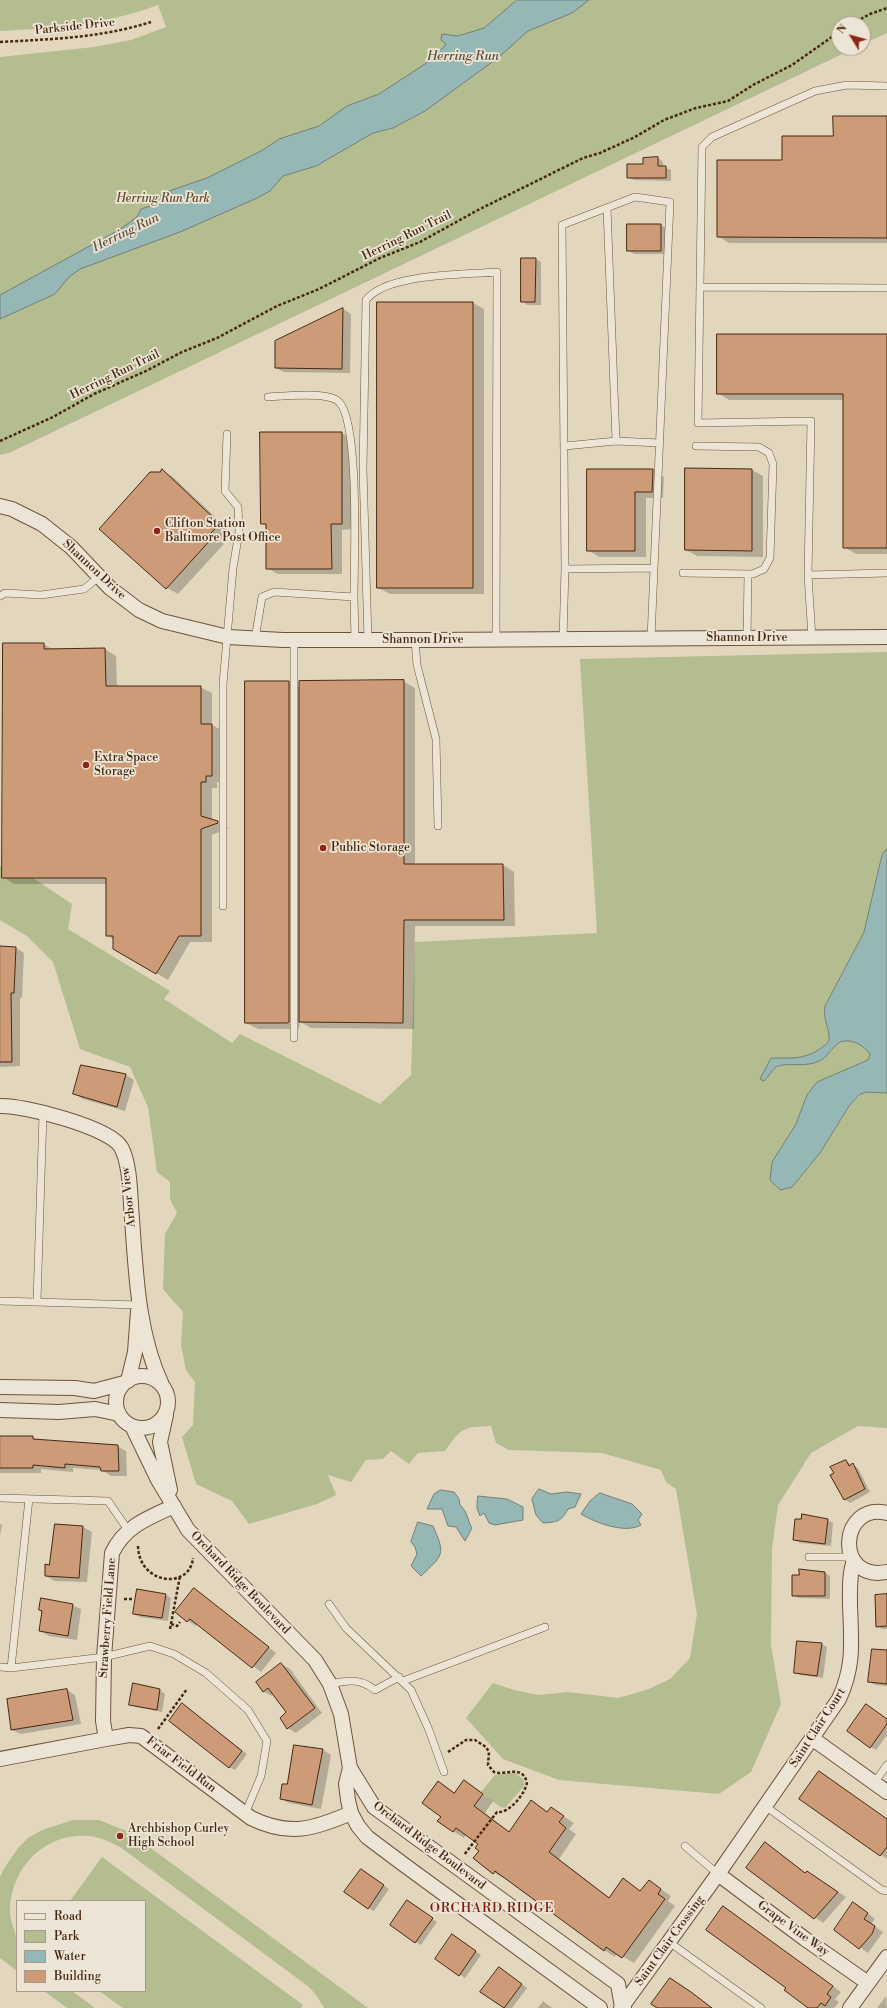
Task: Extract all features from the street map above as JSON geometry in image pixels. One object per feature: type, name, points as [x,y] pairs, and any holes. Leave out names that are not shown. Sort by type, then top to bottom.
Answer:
[{"type":"street","name":"Shannon Drive","points":[[0,506],[22,513],[42,524],[71,547],[99,577],[127,601],[152,617],[181,626],[228,637],[294,640],[887,637]]},
{"type":"street","name":"Arbor View","points":[[0,1106],[43,1114],[87,1125],[112,1138],[121,1147],[128,1173],[139,1305],[154,1367],[162,1385]]},
{"type":"street","name":"Arbor View","points":[[126,1382],[135,1352],[136,1323],[139,1305]]},
{"type":"street","points":[[0,1387],[75,1388],[94,1391],[126,1382],[136,1377],[146,1376],[154,1379],[162,1385]]},
{"type":"street","points":[[0,1410],[59,1412],[95,1409],[119,1414],[116,1398],[126,1382]]},
{"type":"street","name":"Orchard Ridge Boulevard","points":[[162,1385],[168,1399],[166,1414],[161,1431],[160,1446],[174,1506]]},
{"type":"street","name":"Orchard Ridge Boulevard","points":[[119,1414],[132,1426],[158,1480],[188,1530],[315,1660],[330,1684],[341,1714],[350,1768],[374,1807],[618,1984],[623,2008]]},
{"type":"street","points":[[132,1426],[140,1428],[155,1425],[166,1414]]},
{"type":"street","name":"Strawberry Field Lane","points":[[106,1739],[103,1721],[104,1657],[112,1553],[118,1540],[128,1530],[174,1506]]},
{"type":"street","name":"Saint Clair Court","points":[[718,1874],[764,1806],[813,1739],[839,1699],[848,1681],[851,1661],[850,1588],[853,1559],[848,1542],[851,1528],[864,1515],[880,1511],[887,1513]]},
{"type":"street","points":[[853,1559],[862,1570],[876,1574],[887,1572]]},
{"type":"street","name":"Friar Field Run","points":[[0,1759],[129,1735],[141,1736],[245,1814],[262,1824],[278,1828],[298,1829],[319,1826],[351,1812]]},
{"type":"street","points":[[813,1739],[887,1792]]},
{"type":"street","name":"Orchard Ridge Boulevard","points":[[350,1768],[346,1784],[351,1812],[358,1826],[368,1837],[600,2008]]},
{"type":"street","name":"Saint Clair Crossing","points":[[623,2008],[718,1874]]},
{"type":"street","name":"Grape Vine Way","points":[[718,1874],[805,1939],[868,1983]]},
{"type":"street","points":[[850,2008],[887,1957]]},
{"type":"street","points":[[607,2008],[623,2008]]},
{"type":"lane","points":[[812,638],[808,575],[811,421],[698,422],[702,147],[712,137],[814,91],[847,85],[887,86]]},
{"type":"lane","points":[[562,639],[565,569],[565,446],[562,225],[635,197],[670,202],[651,638]]},
{"type":"lane","points":[[607,208],[616,441]]},
{"type":"lane","points":[[362,640],[366,300],[372,292],[384,286],[415,279],[497,272],[496,640]]},
{"type":"lane","points":[[700,287],[887,288]]},
{"type":"lane","points":[[268,397],[326,396],[339,401],[346,413],[352,440],[355,493],[354,597],[362,640]]},
{"type":"lane","points":[[223,906],[223,684],[233,568],[238,532],[238,507],[225,491],[226,434]]},
{"type":"lane","points":[[565,446],[616,441],[660,443]]},
{"type":"lane","points":[[684,573],[754,574],[764,569],[770,558],[773,464],[769,453],[759,447],[696,446]]},
{"type":"lane","points":[[565,569],[654,568]]},
{"type":"lane","points":[[808,575],[887,573]]},
{"type":"lane","points":[[747,638],[748,574]]},
{"type":"lane","points":[[0,596],[6,593],[41,595],[84,589],[99,577]]},
{"type":"lane","points":[[255,638],[262,597],[274,592],[354,597]]},
{"type":"lane","points":[[294,640],[294,1038]]},
{"type":"lane","points":[[415,640],[417,665],[436,739],[438,826]]},
{"type":"lane","points":[[37,1301],[43,1114]]},
{"type":"lane","points":[[0,1301],[139,1305]]},
{"type":"lane","points":[[0,1498],[108,1501],[128,1530]]},
{"type":"lane","points":[[11,1668],[29,1498]]},
{"type":"lane","points":[[809,1557],[853,1559]]},
{"type":"lane","points":[[329,1604],[346,1628],[411,1690],[444,1772]]},
{"type":"lane","points":[[330,1684],[359,1680],[375,1690],[401,1679],[545,1627]]},
{"type":"lane","points":[[0,1668],[104,1657],[150,1646],[174,1654],[206,1673],[248,1710],[267,1742],[261,1776],[245,1814]]},
{"type":"lane","points":[[874,1783],[887,1765]]},
{"type":"lane","points":[[764,1806],[882,1890],[887,1891]]},
{"type":"lane","points":[[684,1846],[718,1874]]},
{"type":"lane","points":[[669,1942],[760,2008]]},
{"type":"path","points":[[866,16],[887,8]]},
{"type":"path","name":"Parkside Drive","points":[[0,42],[75,38],[122,31],[151,22]]},
{"type":"path","name":"Herring Run Trail","points":[[0,441],[53,417],[94,394],[146,371],[182,352],[217,338],[277,306],[319,289],[380,258],[420,242],[478,210],[583,158],[600,153],[635,137],[664,120],[696,108],[728,101],[753,85],[792,65],[831,38]]},
{"type":"path","points":[[138,1546],[138,1555],[147,1572],[156,1578],[169,1579],[180,1576],[188,1571],[192,1565],[193,1558]]},
{"type":"path","points":[[170,1629],[180,1576]]},
{"type":"path","points":[[124,1599],[133,1599]]},
{"type":"path","points":[[171,1624],[177,1626],[180,1622]]},
{"type":"path","points":[[158,1728],[187,1689]]},
{"type":"path","points":[[438,1757],[466,1740],[475,1740],[486,1747],[488,1752],[488,1765],[494,1772],[514,1770],[523,1775],[527,1782],[527,1786],[520,1796],[506,1811],[497,1812],[455,1866]]},
{"type":"green space","name":"Herring Run Park","points":[[0,0],[887,0],[887,33],[871,40],[871,16],[831,16],[831,56],[838,56],[9,453],[0,455],[0,57],[94,47],[131,40],[166,27],[158,5],[138,12],[99,21],[60,27],[0,31]]},
{"type":"green space","points":[[887,652],[887,849],[882,855],[864,932],[825,1006],[825,1018],[829,1036],[826,1045],[803,1057],[771,1058],[764,1081],[772,1071],[782,1065],[804,1065],[816,1063],[824,1058],[837,1044],[844,1041],[852,1041],[859,1044],[870,1054],[868,1060],[817,1082],[807,1095],[796,1124],[772,1162],[780,1190],[792,1187],[820,1153],[849,1106],[860,1095],[866,1092],[887,1093],[887,1428],[858,1426],[811,1453],[778,1505],[772,1549],[771,1645],[781,1704],[751,1772],[719,1794],[559,1780],[503,1759],[466,1718],[493,1683],[514,1690],[538,1695],[568,1692],[618,1698],[649,1689],[670,1679],[690,1658],[697,1614],[676,1489],[666,1482],[661,1470],[602,1453],[509,1450],[496,1443],[491,1426],[468,1428],[459,1433],[445,1451],[418,1453],[409,1464],[391,1451],[383,1459],[366,1460],[351,1482],[328,1475],[336,1495],[317,1504],[249,1524],[232,1501],[196,1484],[182,1437],[193,1425],[195,1382],[186,1370],[181,1345],[183,1312],[163,1289],[165,1234],[177,1213],[170,1199],[170,1182],[157,1172],[148,1107],[130,1067],[80,1049],[53,962],[27,936],[0,920],[0,866],[33,878],[72,904],[68,929],[170,991],[164,999],[232,1043],[240,1034],[380,1104],[411,1075],[415,942],[597,933],[580,659]]},
{"type":"green space","points":[[516,1773],[524,1780],[524,1786],[505,1808],[500,1807],[481,1792],[495,1775]]},
{"type":"green space","points":[[73,1820],[99,1820],[129,1832],[368,2008],[324,2008],[317,1996],[309,1987],[120,1847],[89,1836],[73,1836],[46,1846],[34,1855],[17,1878],[12,1893],[10,1908],[11,1920],[16,1936],[16,1970],[0,1958],[0,1877],[18,1848],[28,1838],[42,1830]]},
{"type":"green space","points":[[102,1857],[303,2005],[301,2008],[123,2008],[100,1992],[146,1992],[146,1900],[71,1900]]},
{"type":"green space","points":[[45,1992],[73,1992],[95,2008],[67,2008]]},
{"type":"water","name":"Herring Run","points":[[517,0],[589,0],[572,13],[528,31],[499,57],[425,111],[393,128],[373,133],[316,166],[283,176],[270,191],[257,198],[180,232],[80,269],[69,277],[55,294],[0,319],[0,295],[119,230],[137,217],[141,209],[153,205],[156,199],[169,191],[207,178],[263,150],[279,139],[319,126],[347,106],[379,94],[425,64],[444,47],[446,44],[441,40],[442,34],[458,36],[484,28]]},
{"type":"water","points":[[887,849],[887,1093],[866,1092],[859,1095],[849,1106],[820,1153],[792,1187],[780,1190],[770,1180],[772,1162],[796,1124],[807,1095],[817,1082],[868,1060],[870,1054],[859,1044],[852,1041],[844,1041],[837,1044],[824,1058],[815,1063],[803,1065],[781,1065],[774,1068],[764,1081],[760,1079],[771,1058],[791,1058],[809,1055],[826,1045],[828,1042],[829,1036],[825,1018],[825,1006],[864,932],[882,855]]},
{"type":"water","points":[[539,1489],[551,1494],[567,1492],[581,1494],[575,1507],[568,1509],[561,1519],[555,1522],[543,1523],[536,1515],[532,1499]]},
{"type":"water","points":[[441,1490],[454,1492],[459,1499],[460,1505],[466,1513],[472,1528],[465,1541],[456,1527],[448,1526],[442,1509],[427,1509],[434,1494]]},
{"type":"water","points":[[600,1493],[632,1504],[642,1514],[638,1520],[641,1525],[619,1528],[602,1524],[581,1514],[590,1501]]},
{"type":"water","points":[[478,1496],[507,1499],[523,1507],[523,1520],[495,1525],[489,1523],[484,1513],[480,1516],[477,1508]]},
{"type":"water","points":[[418,1522],[433,1526],[441,1549],[438,1559],[421,1576],[411,1566],[417,1554],[415,1547],[411,1542]]},
{"type":"building","points":[[833,116],[887,116],[887,238],[717,237],[717,160],[782,160],[782,136],[833,136]]},
{"type":"building","points":[[658,157],[658,166],[666,166],[666,178],[627,178],[627,164],[643,164],[643,158]]},
{"type":"building","points":[[627,224],[661,224],[661,251],[627,251]]},
{"type":"building","points":[[521,258],[536,258],[535,302],[521,302]]},
{"type":"building","points":[[377,302],[473,302],[473,588],[377,588]]},
{"type":"building","points":[[343,308],[342,369],[275,368],[275,341]]},
{"type":"building","points":[[717,334],[887,334],[887,548],[843,548],[843,394],[717,394]]},
{"type":"building","points":[[260,432],[342,432],[342,524],[331,524],[332,569],[266,569],[266,524],[261,524]]},
{"type":"building","points":[[685,468],[752,469],[752,551],[685,550]]},
{"type":"building","name":"Clifton Station Baltimore Post Office","points":[[162,469],[220,524],[210,534],[213,537],[166,589],[99,529],[150,472],[160,472]]},
{"type":"building","points":[[587,469],[653,469],[652,492],[635,492],[635,551],[587,551]]},
{"type":"building","points":[[3,643],[44,643],[44,649],[105,648],[106,686],[201,686],[201,724],[212,724],[212,776],[206,776],[206,782],[201,782],[201,816],[218,821],[218,823],[201,829],[201,936],[179,936],[156,974],[113,949],[113,936],[106,936],[106,878],[2,878]]},
{"type":"building","points":[[404,680],[404,864],[503,864],[504,920],[404,920],[403,1023],[299,1022],[299,681]]},
{"type":"building","points":[[245,681],[289,681],[289,1022],[287,1023],[245,1023]]},
{"type":"building","points":[[0,946],[16,947],[14,993],[11,993],[12,1062],[0,1062]]},
{"type":"building","points":[[81,1065],[126,1074],[117,1107],[73,1094]]},
{"type":"building","points":[[0,1436],[33,1436],[33,1439],[118,1445],[119,1471],[101,1471],[100,1467],[65,1464],[65,1468],[33,1465],[33,1468],[0,1468]]},
{"type":"building","points":[[846,1460],[849,1466],[853,1463],[865,1489],[844,1500],[830,1475],[834,1473],[830,1467]]},
{"type":"building","points":[[802,1514],[828,1519],[825,1544],[793,1540],[795,1519],[801,1519]]},
{"type":"building","points":[[55,1524],[83,1526],[79,1578],[45,1576],[45,1564],[49,1565]]},
{"type":"building","points":[[799,1569],[825,1572],[825,1596],[792,1596],[792,1575],[799,1575]]},
{"type":"building","points":[[194,1588],[269,1647],[252,1668],[190,1619],[187,1622],[175,1612]]},
{"type":"building","points":[[137,1589],[166,1594],[162,1618],[133,1614]]},
{"type":"building","points":[[887,1594],[887,1626],[876,1627],[875,1595]]},
{"type":"building","points":[[41,1598],[73,1604],[68,1636],[39,1631],[42,1611],[39,1610]]},
{"type":"building","points":[[797,1641],[822,1643],[817,1676],[794,1673]]},
{"type":"building","points":[[872,1649],[887,1650],[887,1684],[868,1682]]},
{"type":"building","points":[[281,1663],[315,1708],[287,1729],[280,1718],[286,1712],[268,1688],[263,1692],[256,1682]]},
{"type":"building","points":[[133,1683],[160,1689],[157,1710],[129,1705]]},
{"type":"building","points":[[67,1689],[73,1720],[11,1730],[7,1699]]},
{"type":"building","points":[[182,1703],[242,1751],[229,1768],[169,1721]]},
{"type":"building","points":[[866,1704],[887,1719],[887,1724],[870,1748],[847,1731]]},
{"type":"building","points":[[294,1745],[323,1749],[312,1805],[280,1799],[282,1784],[287,1784]]},
{"type":"building","points":[[819,1771],[887,1819],[887,1847],[880,1856],[799,1799]]},
{"type":"building","points":[[464,1780],[483,1794],[474,1806],[509,1832],[531,1800],[547,1812],[551,1807],[564,1816],[559,1822],[566,1828],[549,1852],[609,1898],[623,1878],[640,1891],[649,1880],[661,1889],[658,1894],[665,1899],[622,1958],[606,1947],[604,1951],[495,1871],[493,1874],[473,1858],[479,1851],[475,1848],[478,1844],[456,1828],[453,1832],[437,1821],[441,1817],[422,1803],[438,1781],[454,1793]]},
{"type":"building","points":[[765,1842],[805,1873],[807,1871],[838,1892],[814,1919],[746,1868]]},
{"type":"building","points":[[361,1869],[384,1885],[368,1909],[344,1892]]},
{"type":"building","points":[[407,1900],[433,1918],[415,1943],[390,1925]]},
{"type":"building","points":[[853,1902],[868,1913],[864,1919],[875,1926],[872,1934],[859,1949],[834,1930]]},
{"type":"building","points":[[723,1906],[833,1986],[827,1994],[831,1997],[825,2006],[821,2003],[817,2008],[808,2008],[784,1990],[786,1988],[706,1930]]},
{"type":"building","points":[[452,1934],[476,1951],[459,1976],[435,1959]]},
{"type":"building","points":[[499,1967],[522,1984],[504,2008],[480,1992]]},
{"type":"building","points":[[670,1978],[712,2008],[657,2008],[651,2004]]},
{"type":"place","name":"Clifton Station Baltimore Post Office","points":[[157,531]]},
{"type":"place","name":"Extra Space Storage","points":[[86,765]]},
{"type":"place","name":"Public Storage","points":[[323,848]]},
{"type":"place","name":"Archbishop Curley High School","points":[[120,1836]]},
{"type":"district","name":"ORCHARD RIDGE","points":[[492,1909]]}]
